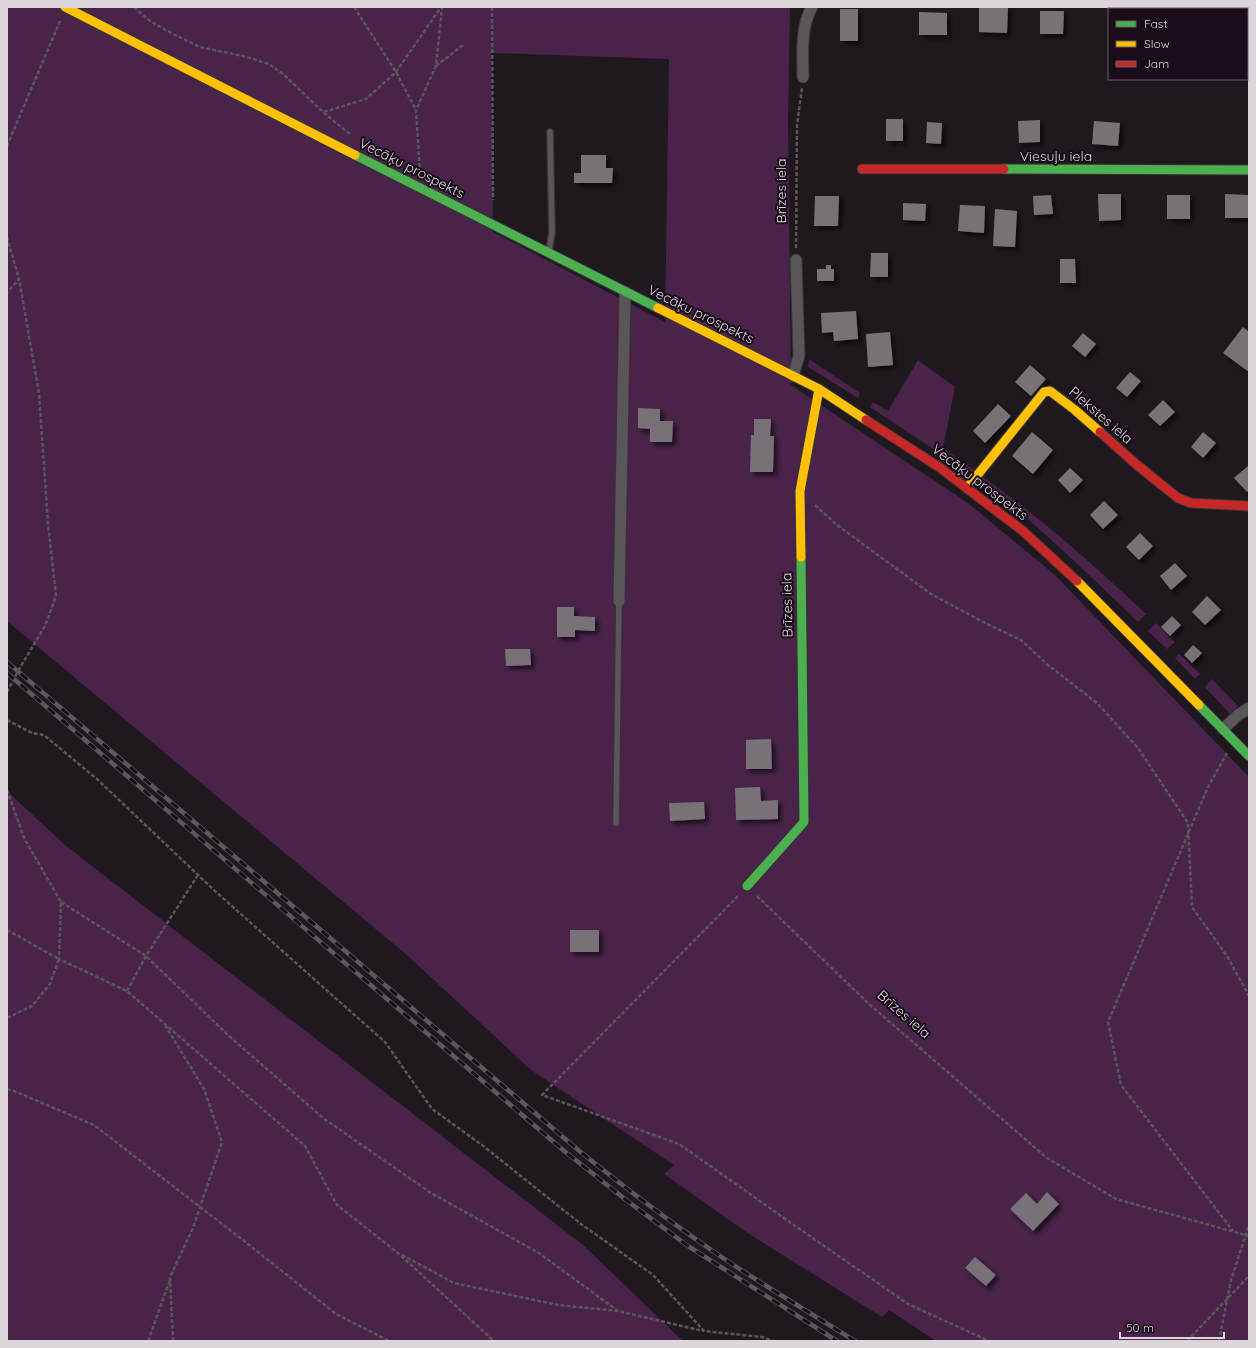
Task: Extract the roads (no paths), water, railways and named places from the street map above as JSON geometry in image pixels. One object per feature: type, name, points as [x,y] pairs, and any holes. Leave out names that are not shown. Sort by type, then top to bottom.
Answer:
[{"type":"main road","name":"Vecāķu prospekts","points":[[65,7],[819,389],[933,462],[1023,531],[1063,568],[1249,756]]},
{"type":"main road","name":"Viesuļu iela","points":[[862,170],[1249,170]]},
{"type":"main road","name":"Brīzes iela","points":[[747,886],[804,822],[800,491],[819,389]]},
{"type":"main road","name":"Plekstes iela","points":[[967,488],[1044,392],[1050,391],[1076,410],[1137,465],[1178,498],[1191,503],[1249,506]]},
{"type":"street","points":[[803,77],[804,34],[812,7]]},
{"type":"street","points":[[793,376],[799,356],[796,260]]},
{"type":"street","points":[[619,601],[625,292]]},
{"type":"street","points":[[1223,729],[1238,715],[1249,708]]},
{"type":"lane","points":[[548,253],[552,232],[550,132]]},
{"type":"lane","points":[[616,823],[619,601]]},
{"type":"railway","points":[[7,662],[595,1164],[650,1206],[726,1260],[855,1341]]},
{"type":"railway","points":[[7,673],[563,1150],[626,1200],[688,1246],[837,1341]]}]
